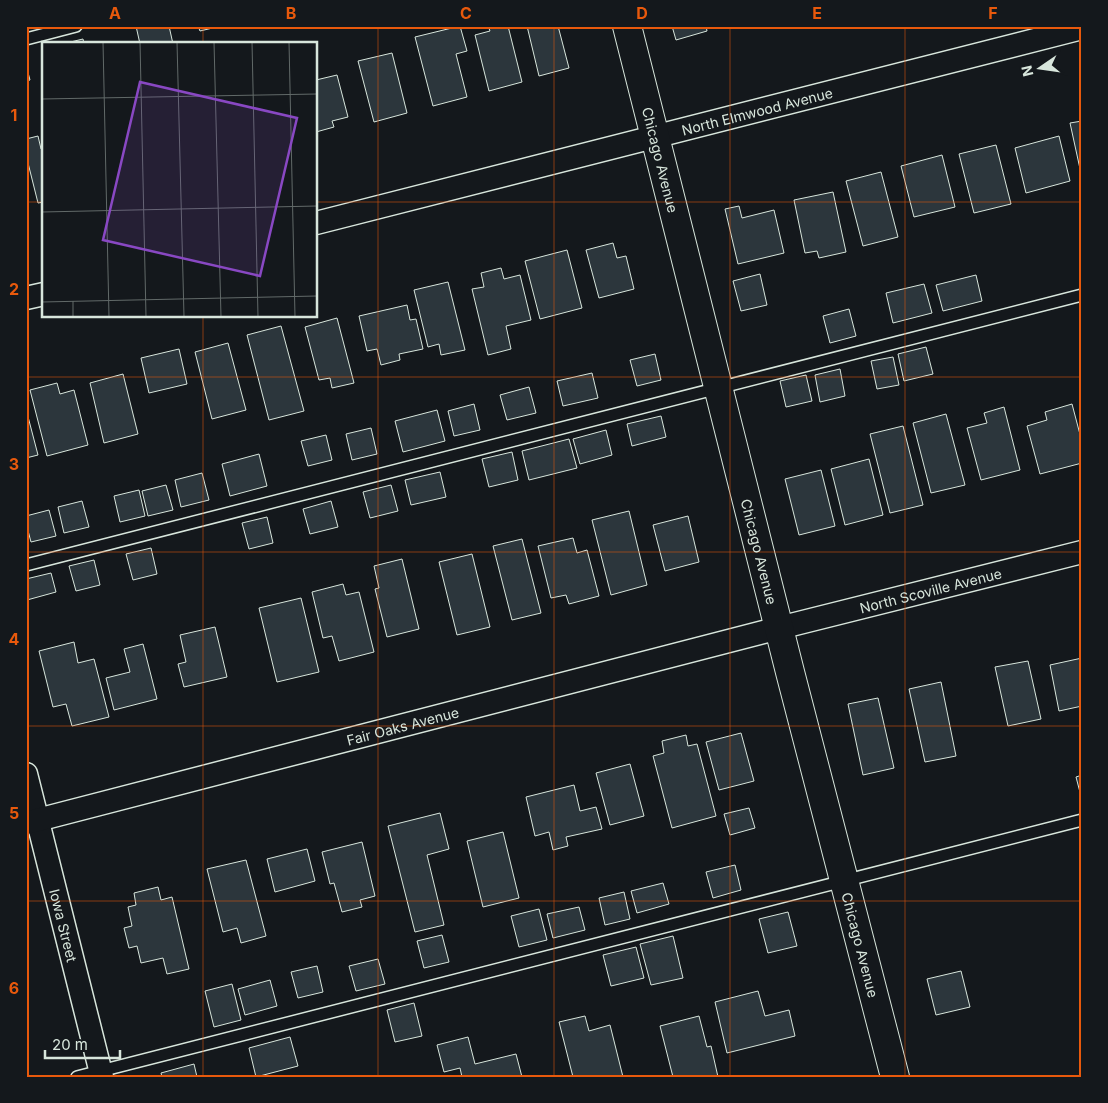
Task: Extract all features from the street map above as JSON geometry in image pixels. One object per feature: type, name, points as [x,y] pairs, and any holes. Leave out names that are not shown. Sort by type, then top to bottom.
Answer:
[{"type":"main road","name":"Chicago Avenue","points":[[627,26],[894,1077]]},
{"type":"street","name":"North Elmwood Avenue","points":[[318,223],[1082,28]]},
{"type":"street","points":[[26,298],[42,294]]},
{"type":"street","name":"North Scoville Avenue","points":[[779,628],[1082,552]]},
{"type":"street","name":"Fair Oaks Avenue","points":[[32,822],[779,628]]},
{"type":"street","name":"Iowa Street","points":[[26,774],[32,822],[101,1074]]},
{"type":"lane","points":[[26,39],[76,26]]},
{"type":"lane","points":[[26,565],[1082,295]]},
{"type":"lane","points":[[77,1077],[101,1074],[1082,820]]},
{"type":"building","points":[[136,26],[169,26],[173,42],[140,42]]},
{"type":"building","points":[[198,26],[221,26],[200,31]]},
{"type":"building","points":[[460,26],[467,51],[456,54],[467,97],[433,106],[415,37]]},
{"type":"building","points":[[488,26],[508,26],[522,82],[489,91],[475,35],[490,31]]},
{"type":"building","points":[[527,26],[558,26],[569,68],[539,76]]},
{"type":"building","points":[[672,26],[706,26],[707,31],[676,40]]},
{"type":"building","points":[[83,39],[84,42],[70,42]]},
{"type":"building","points":[[392,53],[407,113],[374,122],[358,61]]},
{"type":"building","points":[[26,65],[30,80],[26,81]]},
{"type":"building","points":[[337,75],[348,117],[332,121],[334,127],[318,131],[318,80]]},
{"type":"building","points":[[1082,121],[1082,178],[1070,123]]},
{"type":"building","points":[[38,136],[42,149],[42,202],[38,203],[26,155],[26,139]]},
{"type":"building","points":[[1059,136],[1070,181],[1026,193],[1015,148]]},
{"type":"building","points":[[996,145],[1011,204],[974,213],[959,154]]},
{"type":"building","points":[[942,155],[955,207],[914,217],[901,166]]},
{"type":"building","points":[[881,172],[898,237],[863,246],[846,181]]},
{"type":"building","points":[[833,192],[846,252],[819,258],[817,251],[805,253],[794,200]]},
{"type":"building","points":[[739,206],[742,218],[774,210],[784,253],[738,264],[725,209]]},
{"type":"building","points":[[613,243],[617,258],[626,256],[634,289],[599,298],[586,250]]},
{"type":"building","points":[[567,250],[582,308],[540,319],[525,261]]},
{"type":"building","points":[[501,268],[504,279],[520,275],[531,320],[506,326],[511,349],[488,355],[472,289],[484,287],[481,273]]},
{"type":"building","points":[[760,274],[767,305],[741,311],[733,281]]},
{"type":"building","points":[[976,275],[982,301],[943,311],[936,285]]},
{"type":"building","points":[[448,282],[465,350],[441,355],[439,344],[428,347],[414,290]]},
{"type":"building","points":[[924,284],[932,313],[893,323],[886,293]]},
{"type":"building","points":[[407,305],[410,320],[416,319],[423,349],[399,354],[400,360],[381,365],[377,349],[367,351],[359,316]]},
{"type":"building","points":[[849,309],[856,336],[830,343],[823,316]]},
{"type":"building","points":[[337,318],[354,383],[332,388],[330,378],[319,380],[305,327]]},
{"type":"building","points":[[281,326],[304,411],[269,420],[247,335]]},
{"type":"building","points":[[228,343],[246,410],[212,419],[195,352]]},
{"type":"building","points":[[926,347],[933,374],[904,381],[898,354]]},
{"type":"building","points":[[179,349],[187,384],[149,393],[141,358]]},
{"type":"building","points":[[655,354],[661,380],[637,386],[630,360]]},
{"type":"building","points":[[893,357],[899,385],[877,389],[871,361]]},
{"type":"building","points":[[840,369],[845,396],[820,402],[815,375]]},
{"type":"building","points":[[592,373],[598,398],[563,406],[557,381]]},
{"type":"building","points":[[123,374],[138,434],[104,443],[90,383]]},
{"type":"building","points":[[806,375],[812,401],[786,407],[780,381]]},
{"type":"building","points":[[57,383],[60,394],[74,390],[88,445],[47,456],[30,390]]},
{"type":"building","points":[[529,387],[536,413],[507,420],[500,395]]},
{"type":"building","points":[[474,404],[480,430],[454,436],[448,411]]},
{"type":"building","points":[[1072,404],[1082,442],[1082,463],[1040,474],[1027,426],[1047,420],[1045,412]]},
{"type":"building","points":[[1004,407],[1020,470],[981,480],[967,428],[987,423],[984,413]]},
{"type":"building","points":[[26,409],[38,455],[26,458]]},
{"type":"building","points":[[437,410],[445,441],[403,452],[395,421]]},
{"type":"building","points":[[946,414],[965,485],[931,493],[913,423]]},
{"type":"building","points":[[661,416],[666,437],[632,446],[627,424]]},
{"type":"building","points":[[903,426],[923,505],[890,513],[870,434]]},
{"type":"building","points":[[371,428],[377,454],[352,460],[346,434]]},
{"type":"building","points":[[606,430],[612,455],[580,464],[573,439]]},
{"type":"building","points":[[326,435],[332,460],[308,466],[301,441]]},
{"type":"building","points":[[569,439],[577,468],[529,480],[522,451]]},
{"type":"building","points":[[512,452],[518,480],[489,487],[482,459]]},
{"type":"building","points":[[259,454],[267,486],[230,496],[222,464]]},
{"type":"building","points":[[869,459],[883,515],[845,525],[831,469]]},
{"type":"building","points":[[821,470],[835,526],[799,535],[785,479]]},
{"type":"building","points":[[440,472],[446,497],[411,505],[405,480]]},
{"type":"building","points":[[202,473],[209,500],[181,507],[175,480]]},
{"type":"building","points":[[166,485],[173,510],[148,516],[142,491]]},
{"type":"building","points":[[391,485],[398,511],[370,518],[363,492]]},
{"type":"building","points":[[139,490],[145,516],[120,522],[114,496]]},
{"type":"building","points":[[82,501],[89,527],[64,533],[58,507]]},
{"type":"building","points":[[331,501],[338,527],[310,534],[303,509]]},
{"type":"building","points":[[49,510],[56,536],[31,542],[26,516]]},
{"type":"building","points":[[629,511],[647,585],[611,595],[592,520]]},
{"type":"building","points":[[688,516],[699,562],[665,571],[653,525]]},
{"type":"building","points":[[267,517],[273,543],[249,549],[242,523]]},
{"type":"building","points":[[573,538],[577,553],[587,550],[599,596],[569,604],[566,595],[551,598],[538,546]]},
{"type":"building","points":[[522,539],[541,613],[512,620],[493,546]]},
{"type":"building","points":[[151,548],[157,574],[133,580],[126,554]]},
{"type":"building","points":[[472,554],[490,627],[457,635],[439,562]]},
{"type":"building","points":[[402,559],[419,629],[387,637],[375,589],[379,588],[374,566]]},
{"type":"building","points":[[94,560],[100,585],[76,591],[69,566]]},
{"type":"building","points":[[51,573],[56,592],[27,600],[26,579]]},
{"type":"building","points":[[343,584],[346,595],[359,592],[374,652],[339,661],[332,636],[323,638],[312,592]]},
{"type":"building","points":[[301,598],[319,672],[277,682],[259,608]]},
{"type":"building","points":[[215,627],[227,677],[184,687],[178,664],[186,662],[180,635]]},
{"type":"building","points":[[74,642],[78,663],[94,659],[109,717],[72,726],[66,704],[53,707],[39,651]]},
{"type":"building","points":[[143,644],[157,699],[114,710],[106,678],[130,672],[124,649]]},
{"type":"building","points":[[1082,658],[1082,706],[1059,711],[1050,665]]},
{"type":"building","points":[[1028,661],[1041,719],[1008,726],[995,667]]},
{"type":"building","points":[[941,682],[956,756],[925,762],[909,689]]},
{"type":"building","points":[[878,698],[894,768],[863,775],[848,704]]},
{"type":"building","points":[[741,733],[754,781],[719,790],[706,742]]},
{"type":"building","points":[[686,735],[688,746],[697,744],[716,816],[672,828],[653,756],[664,753],[662,741]]},
{"type":"building","points":[[630,764],[644,816],[610,825],[596,773]]},
{"type":"building","points":[[1082,775],[1082,800],[1076,777]]},
{"type":"building","points":[[574,785],[580,811],[596,807],[602,829],[566,837],[568,846],[553,850],[549,832],[535,836],[526,797]]},
{"type":"building","points":[[749,808],[755,828],[730,835],[724,814]]},
{"type":"building","points":[[440,813],[449,849],[427,855],[444,925],[415,932],[388,826]]},
{"type":"building","points":[[503,832],[519,898],[483,907],[467,841]]},
{"type":"building","points":[[362,842],[375,896],[360,900],[362,907],[342,912],[334,883],[330,884],[322,852]]},
{"type":"building","points":[[307,849],[315,881],[275,892],[267,859]]},
{"type":"building","points":[[246,860],[266,936],[241,943],[237,928],[223,932],[207,869]]},
{"type":"building","points":[[735,865],[741,890],[713,898],[706,872]]},
{"type":"building","points":[[663,883],[669,904],[637,913],[631,891]]},
{"type":"building","points":[[158,887],[161,900],[172,897],[189,969],[167,974],[163,958],[141,963],[137,946],[129,948],[124,928],[132,926],[128,907],[136,905],[134,893]]},
{"type":"building","points":[[624,892],[630,919],[605,925],[599,898]]},
{"type":"building","points":[[579,907],[585,930],[553,938],[547,914]]},
{"type":"building","points":[[539,909],[547,940],[519,947],[511,916]]},
{"type":"building","points":[[788,912],[797,946],[768,953],[759,919]]},
{"type":"building","points":[[442,935],[449,962],[424,968],[417,941]]},
{"type":"building","points":[[673,936],[683,978],[651,985],[640,944]]},
{"type":"building","points":[[636,947],[644,978],[611,986],[603,955]]},
{"type":"building","points":[[378,959],[385,984],[356,991],[349,966]]},
{"type":"building","points":[[317,966],[323,992],[298,998],[291,972]]},
{"type":"building","points":[[961,971],[970,1007],[936,1015],[927,979]]},
{"type":"building","points":[[270,980],[277,1006],[245,1015],[238,989]]},
{"type":"building","points":[[232,984],[241,1020],[214,1027],[205,991]]},
{"type":"building","points":[[758,991],[765,1016],[789,1010],[795,1036],[727,1053],[715,1002]]},
{"type":"building","points":[[414,1003],[422,1036],[395,1042],[387,1010]]},
{"type":"building","points":[[585,1016],[589,1031],[610,1025],[623,1077],[573,1077],[559,1022]]},
{"type":"building","points":[[699,1016],[707,1047],[711,1046],[718,1077],[673,1077],[660,1026]]},
{"type":"building","points":[[290,1037],[298,1066],[256,1077],[249,1048]]},
{"type":"building","points":[[468,1037],[475,1064],[516,1054],[522,1077],[462,1077],[460,1068],[444,1072],[437,1045]]},
{"type":"building","points":[[194,1064],[197,1077],[162,1077],[161,1073]]}]
